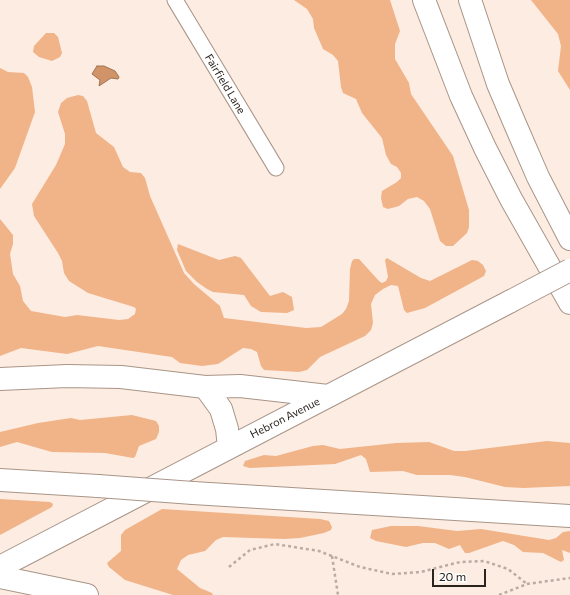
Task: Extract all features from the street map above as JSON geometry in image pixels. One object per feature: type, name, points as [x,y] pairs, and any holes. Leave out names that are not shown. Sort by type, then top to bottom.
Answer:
[{"type":"main road","points":[[424,0],[456,82],[485,148],[538,250],[570,304]]},
{"type":"main road","points":[[470,0],[498,84],[538,177],[570,239]]},
{"type":"main road","name":"Hebron Avenue","points":[[0,567],[570,270]]},
{"type":"main road","points":[[0,379],[39,376],[142,378],[205,387],[240,386],[328,396]]},
{"type":"main road","points":[[205,387],[216,401],[223,416],[227,428],[229,447]]},
{"type":"main road","points":[[0,480],[570,516]]},
{"type":"main road","points":[[0,577],[87,595]]},
{"type":"street","name":"Fairfield Lane","points":[[174,0],[276,168]]},
{"type":"path","points":[[229,566],[246,553],[267,545],[275,544],[306,547],[360,567],[392,574],[421,572],[460,562],[484,562],[508,570],[527,584]]},
{"type":"path","points":[[332,556],[338,595]]},
{"type":"path","points":[[499,595],[527,584],[570,578]]},
{"type":"shaded area","points":[[294,0],[390,0],[400,31],[395,44],[395,59],[409,83],[411,94],[453,156],[469,210],[469,227],[467,233],[453,246],[446,246],[440,241],[430,209],[424,201],[417,197],[408,199],[399,206],[388,209],[383,207],[381,198],[382,191],[397,182],[401,178],[401,173],[397,167],[391,164],[386,155],[382,138],[362,113],[356,99],[343,93],[338,61],[333,55],[323,49],[314,28],[313,19],[307,9]]},
{"type":"shaded area","points":[[531,0],[570,0],[570,90],[558,71],[561,46],[558,34]]},
{"type":"shaded area","points":[[46,33],[54,33],[58,37],[62,53],[60,57],[52,61],[39,57],[33,52],[34,46]]},
{"type":"shaded area","points":[[97,66],[104,66],[115,71],[119,77],[118,79],[111,78],[99,86],[100,80],[92,74]]},
{"type":"shaded area","points":[[0,68],[8,72],[24,73],[28,77],[32,87],[35,112],[15,168],[0,189]]},
{"type":"shaded area","points":[[78,95],[83,96],[87,101],[96,133],[114,147],[123,167],[130,172],[141,173],[145,178],[150,196],[184,273],[194,284],[220,306],[224,318],[306,328],[321,327],[342,314],[346,309],[349,301],[350,269],[354,259],[359,259],[382,283],[386,281],[388,277],[385,260],[387,258],[421,278],[430,281],[472,260],[478,261],[483,265],[486,271],[484,276],[425,308],[407,313],[404,310],[398,286],[391,285],[383,289],[375,295],[371,304],[373,323],[371,330],[365,336],[320,357],[307,370],[299,372],[264,370],[261,366],[257,352],[251,349],[243,348],[218,364],[202,366],[180,363],[172,357],[98,346],[67,354],[21,348],[0,356],[0,219],[13,235],[13,244],[10,254],[13,274],[20,286],[23,301],[31,311],[65,317],[77,315],[119,320],[128,319],[135,314],[136,309],[134,307],[88,293],[69,281],[64,273],[62,261],[58,253],[34,216],[32,204],[56,165],[65,144],[65,134],[58,112],[61,103],[67,98]]},
{"type":"shaded area","points":[[178,244],[219,260],[235,256],[241,258],[270,296],[283,292],[292,297],[294,310],[287,313],[261,312],[251,306],[244,295],[213,292],[207,289],[186,271],[177,250]]},
{"type":"shaded area","points":[[132,415],[156,421],[159,426],[159,432],[156,439],[139,446],[135,457],[133,458],[105,453],[52,452],[17,442],[0,447],[0,432],[38,423],[71,418],[80,420]]},
{"type":"shaded area","points":[[547,441],[570,443],[570,486],[523,488],[505,487],[465,477],[450,475],[417,475],[403,471],[370,472],[366,459],[361,455],[335,464],[250,468],[243,466],[245,461],[264,455],[276,456],[313,446],[323,445],[340,449],[396,443],[429,442],[454,451],[465,451]]},
{"type":"shaded area","points":[[0,499],[50,502],[53,504],[52,507],[0,535]]},
{"type":"shaded area","points":[[162,509],[320,519],[329,521],[332,527],[331,530],[324,533],[300,538],[284,539],[223,537],[216,540],[205,551],[188,555],[181,560],[177,569],[200,588],[212,593],[213,595],[173,595],[125,580],[109,567],[107,563],[121,551],[121,535],[125,530]]},
{"type":"shaded area","points":[[391,526],[418,526],[457,531],[481,529],[549,540],[556,538],[563,532],[570,531],[570,553],[562,550],[564,560],[561,562],[543,553],[523,552],[514,545],[503,541],[469,553],[465,553],[460,545],[449,549],[435,543],[423,543],[406,547],[376,541],[370,538],[372,530]]}]
